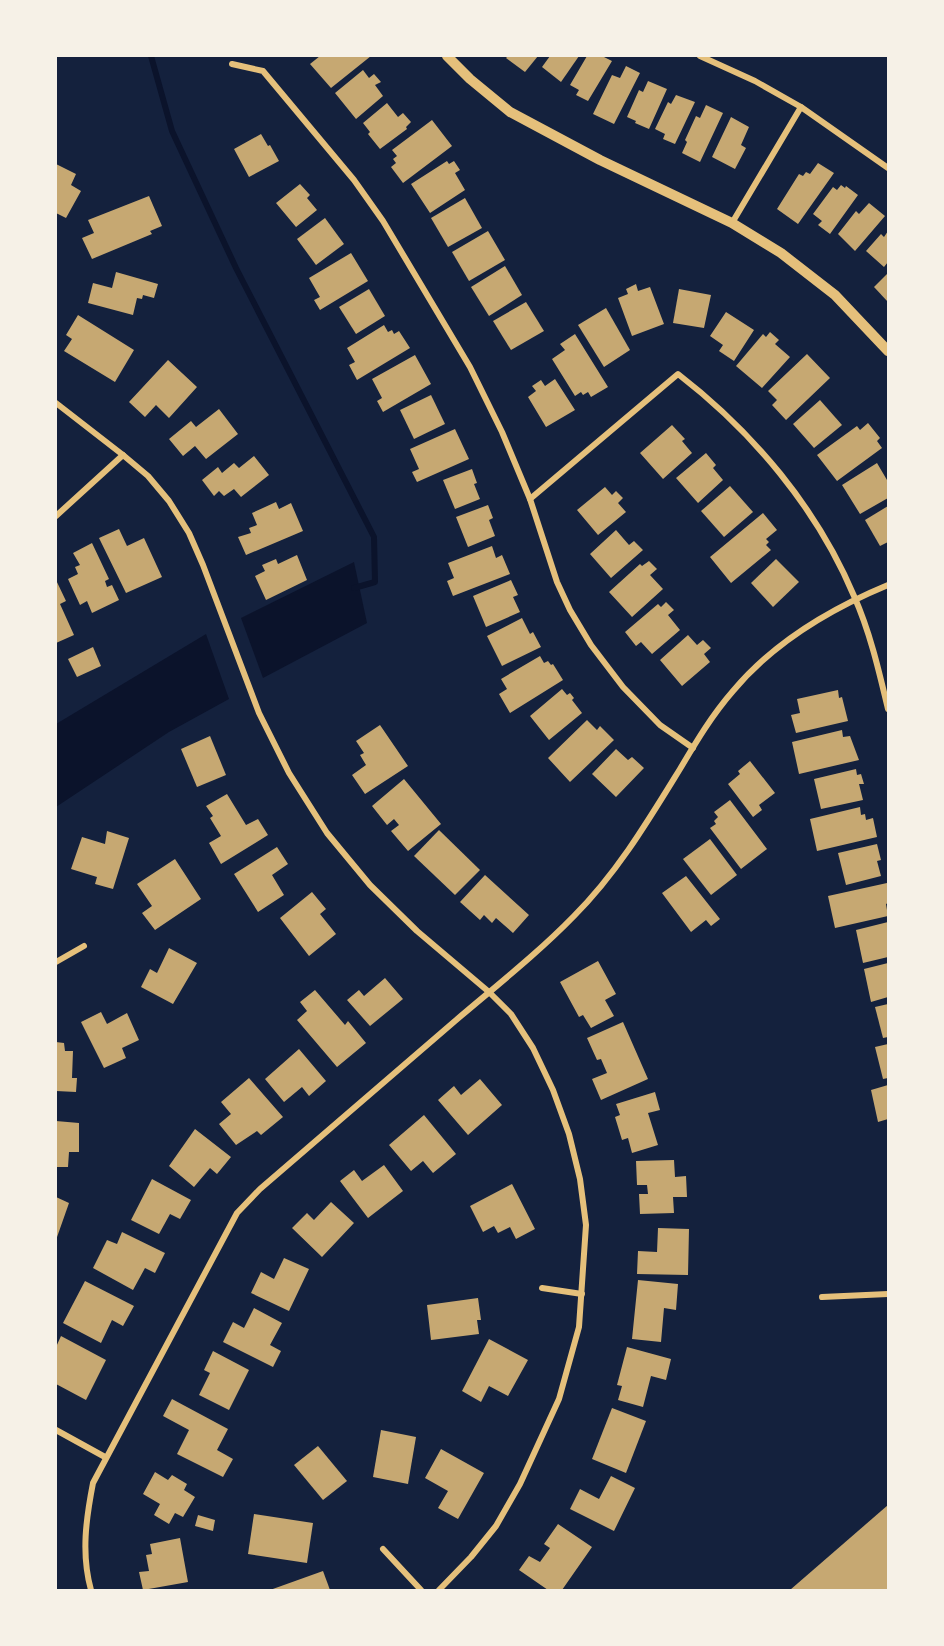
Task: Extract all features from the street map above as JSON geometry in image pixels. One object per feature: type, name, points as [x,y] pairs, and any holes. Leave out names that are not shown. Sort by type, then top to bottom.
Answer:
[{"type":"street","points":[[447,56],[470,79],[510,112],[600,160],[732,223],[781,253],[835,295],[888,351]]},
{"type":"street","points":[[702,56],[801,107],[888,168]]},
{"type":"street","points":[[232,64],[263,71],[354,180],[384,221],[470,367],[502,432],[530,499],[557,582],[570,610],[591,645],[623,687],[653,717],[693,748]]},
{"type":"street","points":[[732,223],[801,107]]},
{"type":"street","points":[[530,499],[678,374],[726,414],[768,459],[801,500],[824,534],[856,598],[888,709]]},
{"type":"street","points":[[56,403],[123,455],[148,477],[169,501],[189,533],[259,713],[289,773],[327,833],[370,885],[417,931],[489,992],[511,1014],[533,1048],[554,1090],[569,1134],[580,1179],[586,1225],[579,1327],[559,1399],[520,1484],[496,1526],[471,1557],[439,1590]]},
{"type":"street","points":[[56,516],[123,455]]},
{"type":"street","points":[[90,1590],[85,1562],[85,1522],[93,1483],[237,1213],[260,1189],[531,958],[576,915],[620,862],[720,707],[753,669],[796,634],[856,598],[888,585]]},
{"type":"street","points":[[56,962],[84,946]]},
{"type":"street","points":[[542,1288],[582,1294]]},
{"type":"street","points":[[822,1297],[888,1294]]},
{"type":"street","points":[[56,1430],[105,1457]]},
{"type":"street","points":[[383,1549],[421,1590]]},
{"type":"water","points":[[354,562],[367,623],[263,678],[241,618]]},
{"type":"water","points":[[206,634],[229,699],[169,732],[56,807],[56,724]]},
{"type":"building","points":[[320,56],[371,56],[331,88],[310,64]]},
{"type":"building","points":[[508,56],[538,56],[525,72],[506,58]]},
{"type":"building","points":[[550,56],[579,56],[561,82],[542,67]]},
{"type":"building","points":[[587,56],[602,56],[612,61],[588,101],[576,95],[579,90],[570,85]]},
{"type":"building","points":[[626,66],[640,73],[614,124],[593,114],[612,75],[620,78]]},
{"type":"building","points":[[363,70],[369,78],[374,74],[381,82],[375,85],[383,96],[356,119],[335,93]]},
{"type":"building","points":[[648,81],[667,89],[649,129],[627,117],[639,90],[643,92]]},
{"type":"building","points":[[676,95],[695,102],[675,144],[663,139],[665,134],[655,129],[668,102],[671,104]]},
{"type":"building","points":[[387,103],[398,117],[403,113],[411,122],[406,127],[407,129],[380,149],[368,134],[370,132],[363,123]]},
{"type":"building","points":[[706,105],[723,113],[700,162],[682,153],[696,116],[700,118]]},
{"type":"building","points":[[731,117],[749,127],[741,145],[746,148],[735,169],[712,157]]},
{"type":"building","points":[[432,120],[452,146],[403,183],[391,167],[396,163],[393,159],[397,156],[392,150]]},
{"type":"building","points":[[261,134],[279,161],[249,177],[234,149]]},
{"type":"building","points":[[447,161],[449,164],[454,161],[460,170],[455,173],[465,190],[430,213],[411,184]]},
{"type":"building","points":[[818,163],[834,173],[798,224],[777,209],[799,174],[803,176],[806,172],[810,174]]},
{"type":"building","points":[[56,164],[76,174],[71,185],[81,191],[66,218],[56,213]]},
{"type":"building","points":[[300,184],[310,195],[307,198],[317,210],[296,227],[276,203]]},
{"type":"building","points":[[841,185],[858,195],[830,234],[818,225],[822,221],[813,214],[833,187],[837,190]]},
{"type":"building","points":[[149,196],[162,226],[150,231],[152,234],[92,259],[82,238],[94,233],[88,220]]},
{"type":"building","points":[[465,198],[482,228],[448,247],[431,218]]},
{"type":"building","points":[[869,203],[885,216],[855,251],[838,234],[856,211],[859,214]]},
{"type":"building","points":[[325,218],[344,244],[316,265],[297,239]]},
{"type":"building","points":[[488,231],[505,260],[469,281],[452,252]]},
{"type":"building","points":[[888,231],[888,262],[884,267],[866,251],[881,234],[884,237]]},
{"type":"building","points":[[351,253],[368,281],[320,310],[314,300],[320,297],[309,278]]},
{"type":"building","points":[[505,266],[522,295],[489,316],[471,287]]},
{"type":"building","points":[[116,272],[158,284],[154,298],[143,295],[142,299],[137,298],[133,315],[88,303],[93,283],[112,288]]},
{"type":"building","points":[[888,273],[888,302],[874,287]]},
{"type":"building","points":[[636,284],[638,291],[650,287],[664,324],[632,336],[618,298],[628,294],[626,289]]},
{"type":"building","points":[[369,289],[385,316],[356,334],[339,307]]},
{"type":"building","points":[[679,289],[711,295],[704,328],[673,323]]},
{"type":"building","points":[[526,302],[544,331],[511,350],[493,321]]},
{"type":"building","points":[[606,308],[630,350],[604,367],[578,325]]},
{"type":"building","points":[[726,312],[754,330],[734,361],[719,351],[723,345],[710,336]]},
{"type":"building","points":[[78,315],[134,350],[115,382],[64,351],[72,339],[66,335]]},
{"type":"building","points":[[384,325],[388,332],[392,330],[394,334],[399,331],[410,348],[357,380],[349,365],[355,362],[347,348]]},
{"type":"building","points":[[770,332],[779,340],[775,344],[790,357],[762,388],[736,366],[763,334],[766,337]]},
{"type":"building","points":[[575,334],[608,387],[591,397],[588,392],[583,395],[581,392],[575,396],[552,359],[565,350],[560,344]]},
{"type":"building","points":[[807,354],[830,378],[786,420],[772,405],[777,400],[768,391]]},
{"type":"building","points":[[415,355],[431,384],[383,412],[377,401],[382,398],[372,379]]},
{"type":"building","points":[[168,360],[197,387],[169,418],[156,405],[145,417],[129,402]]},
{"type":"building","points":[[555,379],[575,410],[546,427],[528,397],[536,391],[532,386],[541,380],[545,386]]},
{"type":"building","points":[[431,395],[445,424],[414,439],[400,410]]},
{"type":"building","points":[[820,400],[842,425],[814,448],[793,424]]},
{"type":"building","points":[[219,409],[238,434],[206,459],[195,446],[183,456],[169,439],[191,421],[196,427]]},
{"type":"building","points":[[868,423],[880,438],[877,441],[882,448],[837,481],[817,455],[857,426],[860,430]]},
{"type":"building","points":[[672,425],[685,439],[682,441],[692,453],[663,479],[640,453]]},
{"type":"building","points":[[455,429],[469,459],[417,482],[412,472],[419,469],[410,449]]},
{"type":"building","points":[[706,453],[716,465],[713,468],[723,480],[698,503],[676,478]]},
{"type":"building","points":[[254,456],[269,475],[241,497],[234,489],[224,496],[219,491],[214,496],[202,480],[218,467],[222,473],[234,463],[239,468]]},
{"type":"building","points":[[877,463],[888,479],[888,498],[860,514],[842,485]]},
{"type":"building","points":[[472,469],[477,483],[474,484],[480,499],[455,509],[443,480]]},
{"type":"building","points":[[730,486],[753,512],[724,537],[701,511]]},
{"type":"building","points":[[605,487],[612,495],[616,491],[623,498],[618,503],[626,512],[598,535],[577,510]]},
{"type":"building","points":[[276,502],[279,509],[291,503],[303,531],[246,555],[238,537],[251,533],[249,528],[257,525],[252,513]]},
{"type":"building","points":[[488,505],[493,518],[489,520],[495,536],[468,547],[456,517]]},
{"type":"building","points":[[888,506],[888,542],[880,546],[865,520]]},
{"type":"building","points":[[763,513],[777,530],[766,539],[769,542],[766,545],[771,550],[731,583],[710,557]]},
{"type":"building","points":[[119,529],[127,546],[144,538],[162,577],[126,593],[99,538]]},
{"type":"building","points":[[616,530],[629,545],[634,541],[643,550],[611,578],[590,554]]},
{"type":"building","points":[[92,543],[109,579],[105,581],[107,587],[112,585],[119,600],[92,613],[87,601],[80,605],[68,579],[78,574],[75,567],[80,565],[73,553]]},
{"type":"building","points":[[492,546],[496,558],[502,555],[510,574],[453,596],[447,581],[454,578],[448,563]]},
{"type":"building","points":[[297,555],[307,580],[266,600],[255,576],[265,571],[262,565],[276,559],[278,564]]},
{"type":"building","points":[[776,559],[799,582],[773,607],[751,583]]},
{"type":"building","points":[[649,561],[657,569],[650,575],[663,589],[632,617],[609,592],[640,564],[642,566]]},
{"type":"building","points":[[56,580],[66,601],[60,604],[74,635],[56,643]]},
{"type":"building","points":[[511,580],[518,595],[513,597],[520,612],[486,627],[473,596]]},
{"type":"building","points":[[666,602],[674,610],[668,615],[680,630],[652,654],[641,642],[636,646],[625,632],[658,604],[661,607]]},
{"type":"building","points":[[522,618],[530,634],[533,632],[541,647],[502,666],[487,636]]},
{"type":"building","points":[[688,635],[697,645],[703,640],[711,648],[704,654],[710,662],[682,686],[660,660]]},
{"type":"building","points":[[93,647],[101,666],[77,677],[68,659]]},
{"type":"building","points":[[540,656],[544,663],[548,661],[551,665],[553,664],[563,680],[510,713],[499,694],[507,689],[501,679]]},
{"type":"building","points":[[562,689],[567,695],[570,693],[574,698],[572,700],[582,713],[549,740],[530,716]]},
{"type":"building","points":[[838,690],[848,721],[796,733],[791,715],[800,713],[797,699]]},
{"type":"building","points":[[587,720],[597,730],[600,726],[614,740],[570,782],[548,758]]},
{"type":"building","points":[[380,725],[408,766],[365,794],[352,775],[366,765],[360,755],[364,753],[356,741]]},
{"type":"building","points":[[842,730],[843,737],[850,736],[859,760],[799,774],[792,742]]},
{"type":"building","points":[[210,736],[226,775],[197,787],[181,749]]},
{"type":"building","points":[[616,749],[628,760],[632,757],[644,768],[616,797],[592,774]]},
{"type":"building","points":[[750,761],[775,793],[759,805],[762,810],[753,817],[728,784]]},
{"type":"building","points":[[856,769],[857,775],[861,774],[864,784],[859,784],[863,800],[821,809],[814,779]]},
{"type":"building","points":[[404,779],[441,824],[408,851],[391,831],[399,825],[394,819],[387,825],[372,806]]},
{"type":"building","points":[[227,794],[246,825],[258,819],[268,835],[221,864],[209,843],[221,836],[206,806]]},
{"type":"building","points":[[730,800],[767,849],[741,869],[710,828],[716,824],[714,821],[718,817],[714,812]]},
{"type":"building","points":[[860,807],[861,815],[865,814],[866,820],[873,818],[877,837],[817,851],[810,819]]},
{"type":"building","points":[[439,830],[480,870],[455,895],[414,856]]},
{"type":"building","points":[[107,831],[129,838],[113,889],[95,884],[97,877],[71,869],[82,837],[105,844]]},
{"type":"building","points":[[710,839],[737,875],[711,895],[683,859]]},
{"type":"building","points":[[877,844],[881,860],[877,861],[881,876],[846,885],[838,853]]},
{"type":"building","points":[[277,847],[288,864],[272,875],[284,895],[258,912],[234,874]]},
{"type":"building","points":[[175,859],[201,899],[155,930],[142,913],[152,906],[137,884]]},
{"type":"building","points":[[485,875],[529,915],[513,933],[496,918],[492,923],[484,915],[480,920],[460,902]]},
{"type":"building","points":[[686,876],[720,919],[711,926],[706,920],[691,932],[662,893]]},
{"type":"building","points":[[887,883],[888,916],[835,928],[828,896]]},
{"type":"building","points":[[312,892],[326,909],[320,914],[336,934],[309,956],[280,918]]},
{"type":"building","points":[[888,922],[888,957],[863,963],[856,930]]},
{"type":"building","points":[[169,948],[197,963],[173,1004],[141,987],[150,969],[157,973]]},
{"type":"building","points":[[598,961],[616,994],[605,1000],[614,1016],[591,1028],[583,1015],[579,1017],[560,982]]},
{"type":"building","points":[[888,963],[888,997],[871,1002],[864,969]]},
{"type":"building","points":[[385,978],[403,999],[370,1026],[347,1000],[359,990],[364,996]]},
{"type":"building","points":[[315,990],[345,1025],[348,1021],[366,1043],[337,1067],[297,1020],[307,1011],[300,1002]]},
{"type":"building","points":[[888,1004],[888,1037],[883,1038],[875,1007]]},
{"type":"building","points":[[101,1012],[107,1024],[127,1013],[139,1040],[122,1048],[126,1058],[104,1068],[81,1022]]},
{"type":"building","points":[[623,1022],[648,1079],[601,1100],[592,1079],[607,1073],[601,1059],[597,1060],[587,1038]]},
{"type":"building","points":[[56,1042],[64,1043],[65,1051],[73,1051],[72,1078],[77,1078],[76,1092],[56,1091]]},
{"type":"building","points":[[888,1044],[888,1078],[883,1079],[875,1047]]},
{"type":"building","points":[[299,1049],[326,1081],[309,1096],[302,1087],[284,1102],[265,1079]]},
{"type":"building","points":[[249,1078],[283,1117],[261,1135],[257,1131],[236,1145],[219,1124],[231,1114],[221,1102]]},
{"type":"building","points":[[480,1079],[502,1105],[468,1135],[438,1100],[454,1086],[461,1095]]},
{"type":"building","points":[[888,1085],[888,1119],[878,1122],[871,1090]]},
{"type":"building","points":[[655,1092],[660,1110],[648,1113],[658,1145],[632,1153],[628,1138],[622,1140],[615,1117],[620,1115],[616,1104]]},
{"type":"building","points":[[424,1115],[456,1154],[433,1173],[423,1161],[411,1171],[389,1145]]},
{"type":"building","points":[[56,1121],[79,1123],[79,1152],[69,1152],[68,1167],[56,1167]]},
{"type":"building","points":[[195,1129],[231,1157],[217,1174],[210,1168],[194,1187],[169,1166]]},
{"type":"building","points":[[674,1160],[675,1177],[686,1176],[687,1197],[673,1197],[674,1213],[640,1214],[639,1194],[648,1194],[647,1185],[637,1185],[636,1161]]},
{"type":"building","points":[[384,1165],[403,1191],[368,1218],[340,1181],[354,1170],[362,1181]]},
{"type":"building","points":[[152,1179],[191,1200],[180,1219],[170,1214],[159,1234],[131,1220]]},
{"type":"building","points":[[512,1184],[535,1229],[516,1239],[510,1227],[498,1233],[494,1226],[483,1232],[470,1206]]},
{"type":"building","points":[[56,1197],[69,1203],[56,1240]]},
{"type":"building","points":[[331,1202],[354,1223],[322,1257],[292,1228],[307,1213],[314,1220]]},
{"type":"building","points":[[658,1228],[689,1229],[688,1275],[637,1274],[638,1251],[657,1252]]},
{"type":"building","points":[[122,1232],[165,1253],[155,1273],[145,1268],[133,1290],[93,1268],[107,1240],[117,1244]]},
{"type":"building","points":[[284,1258],[309,1269],[289,1311],[251,1293],[261,1272],[274,1279]]},
{"type":"building","points":[[638,1280],[678,1284],[676,1310],[664,1308],[661,1342],[632,1339]]},
{"type":"building","points":[[85,1281],[134,1306],[123,1326],[112,1320],[101,1343],[63,1323]]},
{"type":"building","points":[[478,1298],[481,1320],[477,1320],[479,1334],[431,1340],[427,1305]]},
{"type":"building","points":[[254,1308],[282,1323],[270,1345],[281,1351],[273,1367],[223,1342],[233,1322],[244,1328]]},
{"type":"building","points":[[61,1336],[106,1360],[86,1400],[56,1384],[56,1347]]},
{"type":"building","points":[[489,1339],[528,1360],[508,1396],[489,1386],[481,1402],[462,1391]]},
{"type":"building","points":[[627,1347],[671,1359],[666,1380],[651,1376],[643,1407],[618,1400],[622,1386],[617,1385]]},
{"type":"building","points":[[213,1351],[249,1370],[229,1410],[199,1395],[210,1373],[204,1370]]},
{"type":"building","points":[[172,1399],[228,1429],[217,1450],[233,1459],[223,1477],[177,1454],[189,1430],[163,1416]]},
{"type":"building","points":[[612,1408],[646,1421],[626,1473],[592,1459]]},
{"type":"building","points":[[381,1430],[416,1437],[408,1484],[373,1477]]},
{"type":"building","points":[[318,1446],[347,1481],[323,1500],[294,1465]]},
{"type":"building","points":[[441,1449],[484,1473],[458,1519],[438,1508],[448,1491],[425,1478]]},
{"type":"building","points":[[155,1472],[168,1480],[172,1475],[187,1484],[184,1490],[195,1497],[183,1517],[175,1513],[169,1524],[154,1515],[160,1504],[143,1494]]},
{"type":"building","points":[[611,1476],[635,1488],[614,1531],[570,1509],[580,1489],[599,1499]]},
{"type":"building","points":[[888,1505],[888,1590],[790,1590]]},
{"type":"building","points":[[254,1514],[313,1523],[307,1563],[248,1554]]},
{"type":"building","points":[[198,1515],[215,1520],[213,1531],[195,1526]]},
{"type":"building","points":[[558,1524],[592,1547],[562,1590],[548,1590],[519,1570],[529,1556],[540,1562],[550,1548],[544,1544]]},
{"type":"building","points":[[180,1538],[188,1582],[143,1590],[139,1572],[149,1571],[146,1555],[152,1554],[150,1544]]},
{"type":"building","points":[[323,1571],[330,1590],[270,1590]]},
{"type":"waterway","points":[[151,56],[172,131],[236,268],[374,537],[375,582],[354,588]]}]
